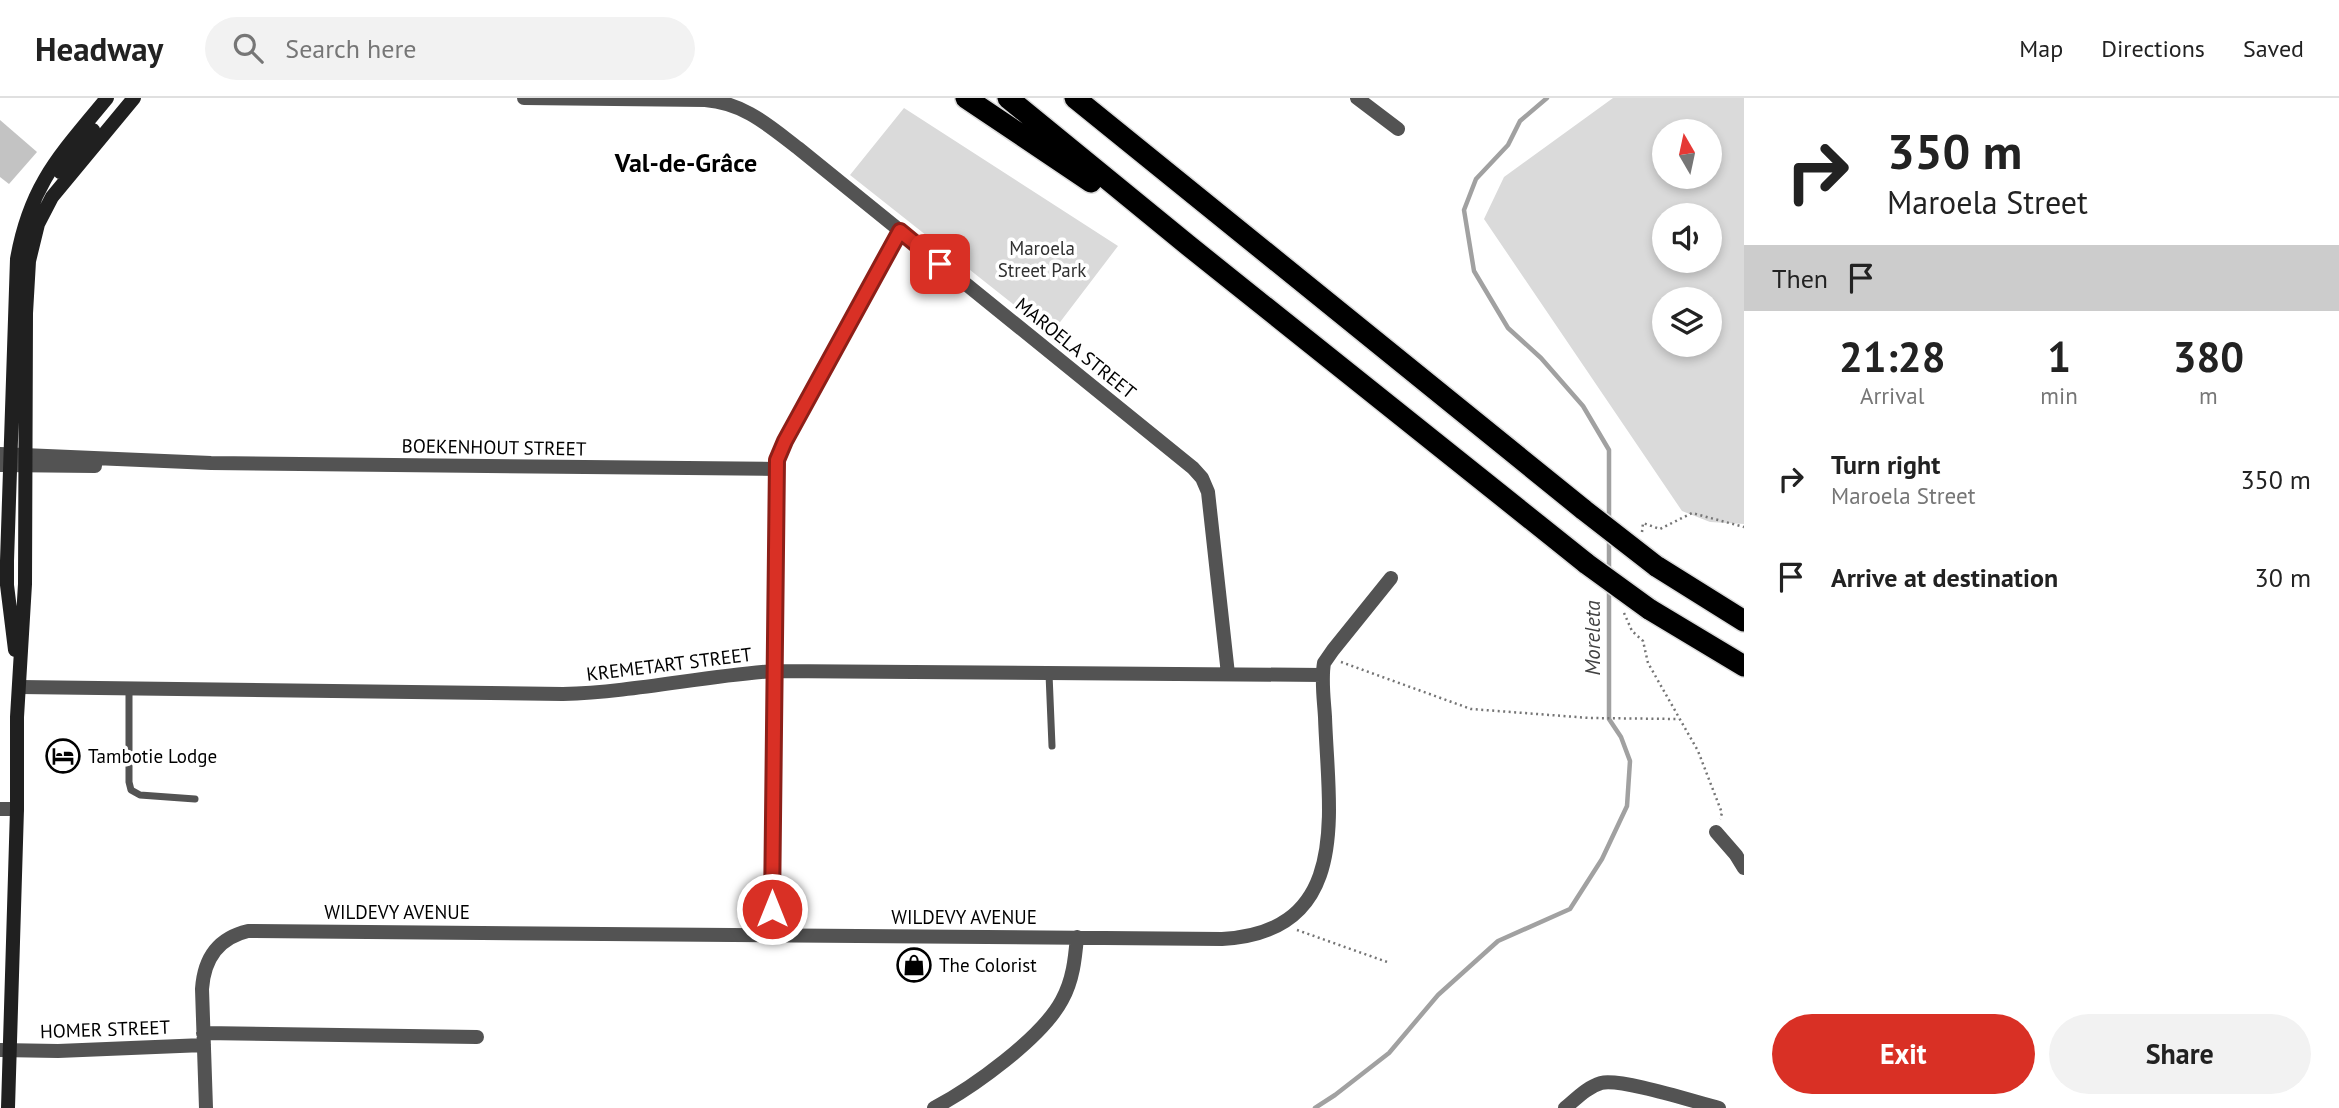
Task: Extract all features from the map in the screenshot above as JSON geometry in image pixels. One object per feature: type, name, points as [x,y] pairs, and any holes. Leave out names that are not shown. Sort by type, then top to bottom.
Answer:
[{"type":"highway","points":[[966,98],[1189,247]]},
{"type":"highway","points":[[1008,98],[1189,247],[1587,564],[1649,609],[1744,666]]},
{"type":"highway","points":[[1075,98],[1584,510],[1656,566],[1744,621]]},
{"type":"highway","points":[[1096,98],[1163,169]]},
{"type":"main road","points":[[13,460],[14,293],[24,225],[49,169],[107,98]]},
{"type":"main road","points":[[8,1108],[4,1050],[17,809],[17,717],[20,687],[7,585],[13,460],[27,279],[45,199],[57,177],[119,98]]},
{"type":"main road","points":[[38,225],[47,204],[63,181],[134,98]]},
{"type":"street","name":"MAROELA STREET","points":[[524,98],[705,100],[732,104],[772,128],[1202,478],[1210,511],[1228,674]]},
{"type":"street","points":[[1357,98],[1398,128]]},
{"type":"street","points":[[772,935],[776,469],[785,441],[900,231]]},
{"type":"street","name":"BOEKENHOUT STREET","points":[[13,460],[776,469]]},
{"type":"street","name":"WILDEVY AVENUE","points":[[206,1108],[203,978],[208,960],[215,949],[229,937],[242,932],[1237,938],[1263,933],[1288,919],[1313,892],[1324,867],[1327,851],[1328,777],[1323,675],[1327,658],[1391,578]]},
{"type":"street","name":"KREMETART STREET","points":[[20,687],[563,694],[624,691],[738,673],[774,671],[1323,675]]},
{"type":"street","points":[[0,809],[17,809]]},
{"type":"street","points":[[1716,832],[1744,868]]},
{"type":"street","points":[[934,1108],[989,1074],[1053,1014],[1070,983],[1077,937]]},
{"type":"street","name":"HOMER STREET","points":[[4,1050],[203,1039],[477,1037]]},
{"type":"street","points":[[1565,1108],[1590,1088],[1606,1082],[1719,1108]]},
{"type":"lane","points":[[1049,673],[1052,746]]},
{"type":"lane","points":[[130,689],[131,790],[140,795],[195,799]]},
{"type":"path","points":[[1338,661],[1471,709],[1590,718],[1680,719]]},
{"type":"path","points":[[1288,919],[1298,931],[1390,963]]},
{"type":"green space","points":[[1613,98],[1744,98],[1744,524],[1710,522],[1682,511],[1484,219],[1504,177]]},
{"type":"green space","name":"Maroela Street Park","points":[[904,108],[1118,246],[1051,334],[850,175]]},
{"type":"building","points":[[0,120],[37,152],[9,184],[0,177]]},
{"type":"waterway","name":"Moreleta","points":[[1547,98],[1520,121],[1508,145],[1476,179],[1464,210],[1474,271],[1508,328],[1541,358],[1583,406],[1609,450],[1609,521]]},
{"type":"waterway","name":"Moreleta","points":[[1609,540],[1609,570]]},
{"type":"waterway","name":"Moreleta","points":[[1315,1108],[1389,1053],[1438,995],[1498,941],[1570,909],[1602,859],[1627,806],[1630,761],[1621,737],[1609,719],[1609,589]]},
{"type":"place","name":"Tambotie Lodge","points":[[63,756]]},
{"type":"place","name":"The Colorist","points":[[914,965]]},
{"type":"district","name":"Val-de-Grâce","points":[[686,163]]},
{"type":"route","points":[[772,909],[777,460],[900,231],[940,264]]}]
